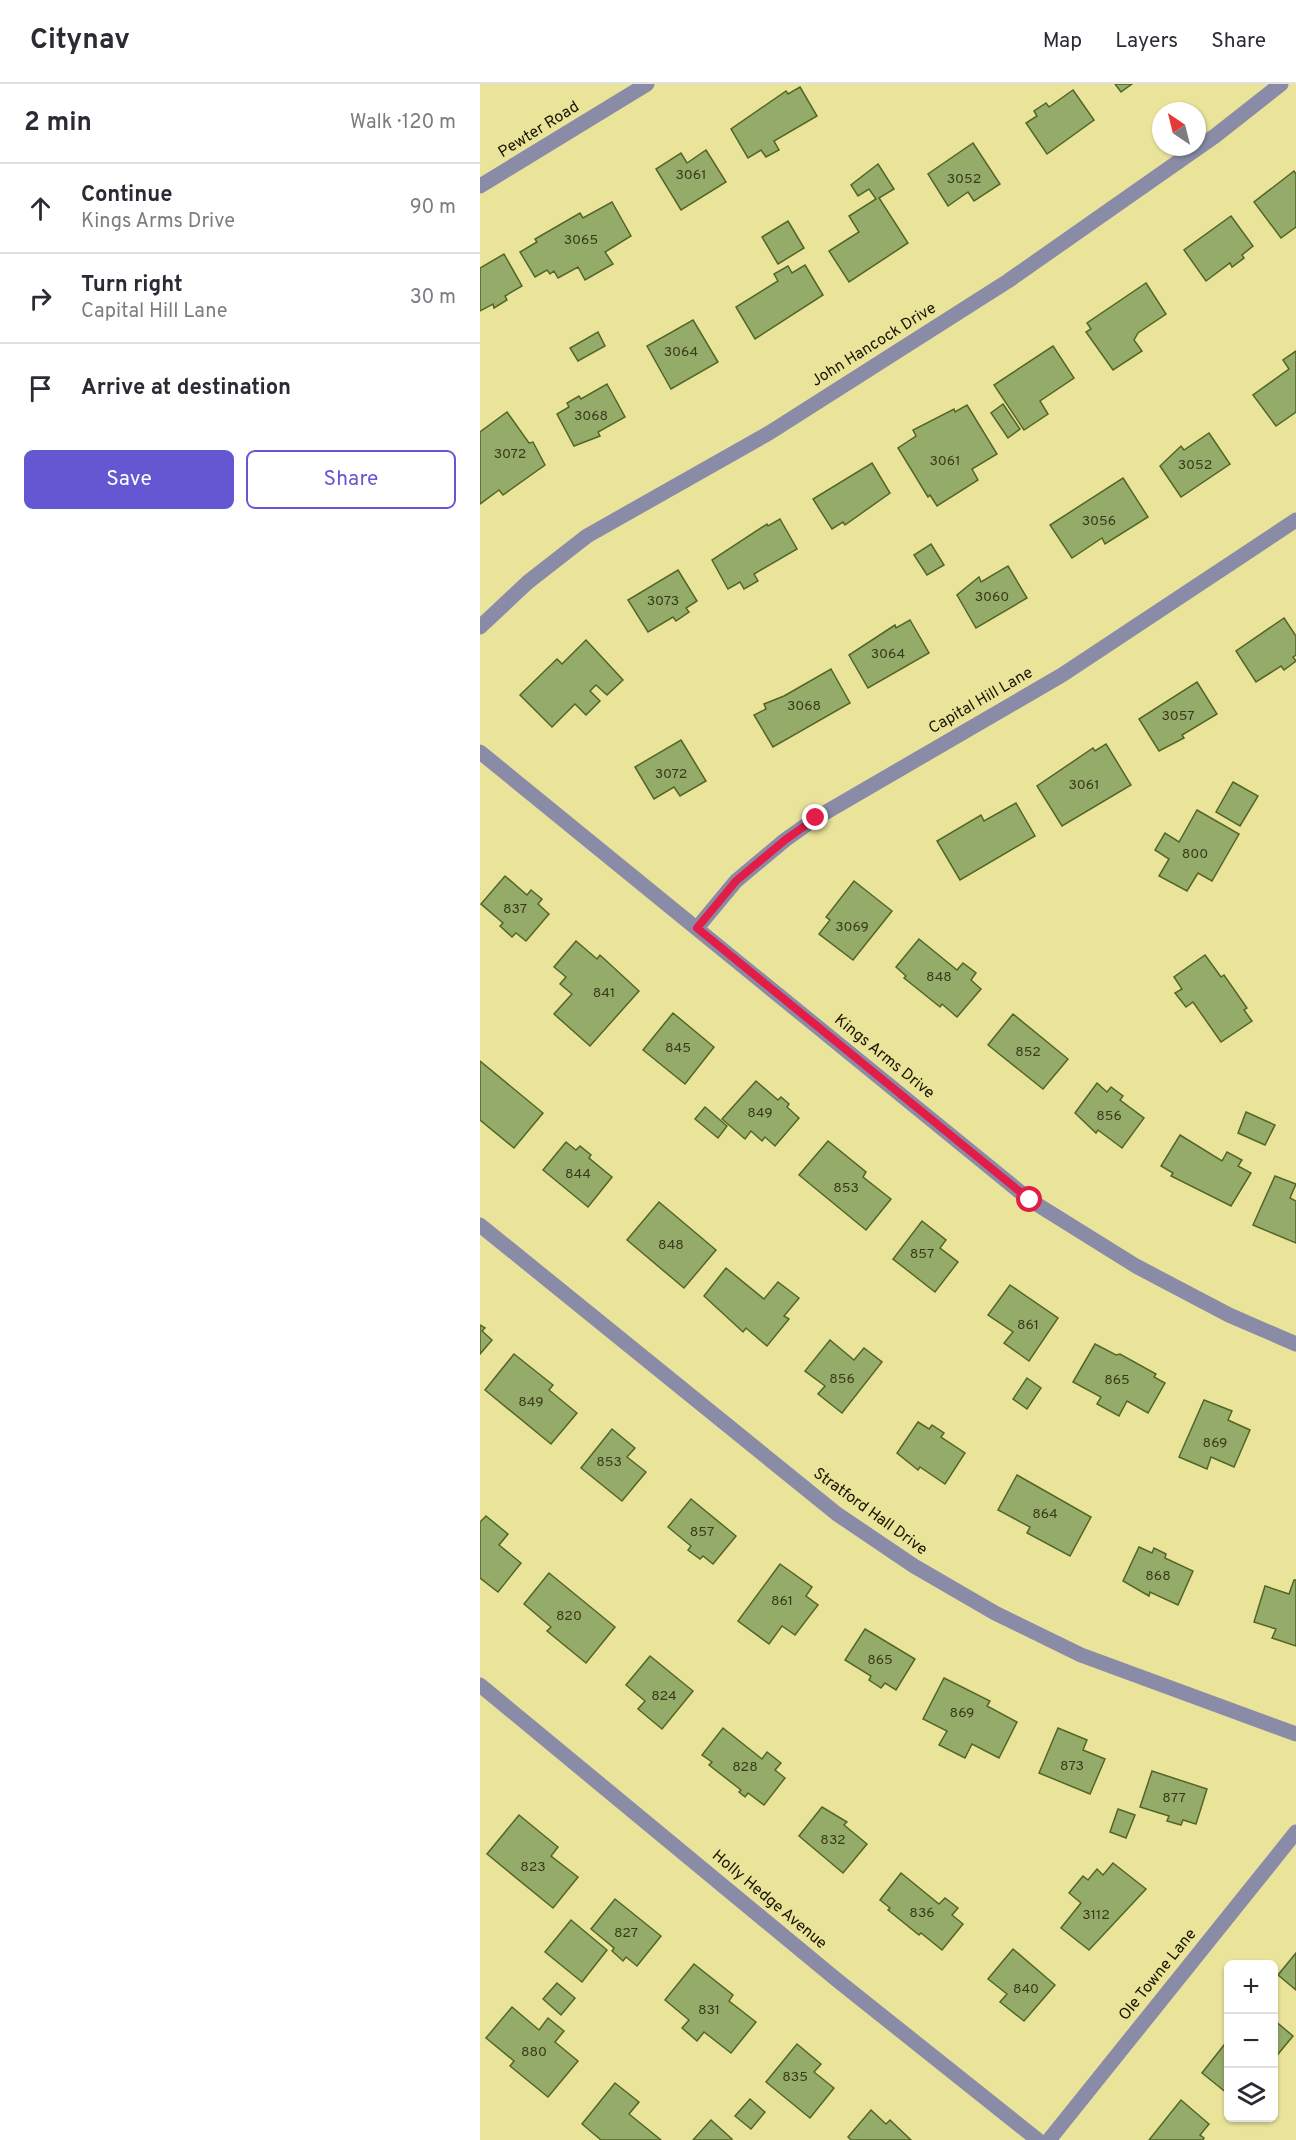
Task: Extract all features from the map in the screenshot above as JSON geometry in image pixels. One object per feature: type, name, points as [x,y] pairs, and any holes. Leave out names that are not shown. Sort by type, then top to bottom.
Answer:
[{"type":"street","name":"Pewter Road","points":[[480,186],[647,84]]},
{"type":"street","name":"John Hancock Drive","points":[[480,627],[528,582],[587,536],[769,433],[1008,281],[1215,136],[1281,84]]},
{"type":"street","name":"Capital Hill Lane","points":[[697,928],[736,881],[808,824],[1062,675],[1296,520]]},
{"type":"street","name":"Kings Arms Drive","points":[[480,752],[1030,1200],[1136,1266],[1229,1315],[1296,1344]]},
{"type":"street","name":"Stratford Hall Drive","points":[[480,1225],[837,1514],[914,1566],[994,1613],[1081,1655],[1296,1734]]},
{"type":"street","name":"Holly Hedge Avenue","points":[[480,1685],[837,1980],[1038,2140]]},
{"type":"street","name":"Ole Towne Lane","points":[[1049,2140],[1296,1832]]},
{"type":"building","points":[[1115,84],[1132,84],[1121,92]]},
{"type":"building","points":[[800,87],[817,116],[774,141],[779,150],[766,157],[761,150],[748,158],[731,129],[786,91],[788,94]]},
{"type":"building","points":[[1073,90],[1094,120],[1047,154],[1026,123],[1037,116],[1034,111],[1046,103],[1049,107]]},
{"type":"building","points":[[973,143],[1000,184],[974,201],[968,192],[948,206],[928,174]]},
{"type":"building","points":[[706,150],[726,182],[681,210],[656,169],[681,153],[687,163]]},
{"type":"building","points":[[878,164],[894,189],[879,198],[908,243],[849,282],[829,251],[859,232],[849,216],[876,199],[869,189],[858,196],[851,185]]},
{"type":"building","points":[[1294,171],[1296,174],[1296,227],[1281,238],[1254,202]]},
{"type":"building","points":[[612,202],[631,236],[605,252],[613,264],[585,280],[578,267],[558,278],[554,271],[550,274],[547,270],[535,277],[520,252],[537,242],[535,239],[580,213],[583,218]]},
{"type":"building","points":[[1231,216],[1253,246],[1242,255],[1244,258],[1232,267],[1230,263],[1206,281],[1184,250]]},
{"type":"building","points":[[788,221],[804,248],[778,264],[762,237]]},
{"type":"building","points":[[504,254],[522,286],[505,296],[507,300],[494,308],[493,304],[480,311],[480,268]]},
{"type":"building","points":[[805,265],[823,295],[755,339],[736,307],[778,281],[774,274],[788,266],[792,273]]},
{"type":"building","points":[[1146,283],[1166,314],[1138,333],[1134,340],[1142,351],[1113,370],[1086,332],[1091,329],[1087,323]]},
{"type":"building","points":[[693,320],[718,362],[671,389],[647,346]]},
{"type":"building","points":[[598,332],[605,346],[578,361],[570,348]]},
{"type":"building","points":[[1053,346],[1074,378],[1040,401],[1048,414],[1024,430],[994,385]]},
{"type":"building","points":[[1296,351],[1296,412],[1276,426],[1253,395],[1289,369],[1283,360]]},
{"type":"building","points":[[607,384],[625,417],[598,432],[600,436],[574,446],[557,414],[569,407],[567,403],[579,396],[581,399]]},
{"type":"building","points":[[1003,404],[1020,429],[1008,438],[991,413]]},
{"type":"building","points":[[967,405],[997,454],[972,469],[978,480],[937,506],[930,495],[928,497],[898,448],[916,436],[913,430],[954,409],[955,412]]},
{"type":"building","points":[[507,412],[529,443],[533,442],[545,465],[503,495],[499,490],[480,504],[480,432]]},
{"type":"building","points":[[1209,433],[1230,464],[1181,497],[1160,466],[1181,446],[1184,450]]},
{"type":"building","points":[[872,463],[890,493],[845,525],[843,522],[832,529],[813,499]]},
{"type":"building","points":[[1123,478],[1148,517],[1105,544],[1102,538],[1072,558],[1050,525]]},
{"type":"building","points":[[780,519],[797,549],[754,574],[758,581],[744,589],[740,582],[728,589],[712,560],[767,524],[768,526]]},
{"type":"building","points":[[931,544],[944,565],[927,575],[914,555]]},
{"type":"building","points":[[1008,566],[1027,598],[976,628],[957,595],[979,577],[981,582]]},
{"type":"building","points":[[678,570],[697,601],[686,608],[689,612],[676,621],[673,617],[648,632],[628,600]]},
{"type":"building","points":[[1284,618],[1296,636],[1296,655],[1293,657],[1296,661],[1284,670],[1281,666],[1256,682],[1236,651]]},
{"type":"building","points":[[910,620],[929,653],[868,688],[849,655],[895,625],[896,628]]},
{"type":"building","points":[[586,640],[623,680],[607,695],[596,685],[590,691],[600,701],[586,715],[575,704],[552,727],[520,695],[557,659],[562,664]]},
{"type":"building","points":[[831,669],[850,703],[773,747],[754,715],[766,709],[764,704],[784,696]]},
{"type":"building","points":[[1197,682],[1217,714],[1182,735],[1184,738],[1159,751],[1139,719]]},
{"type":"building","points":[[681,740],[706,781],[680,796],[674,787],[654,799],[635,767]]},
{"type":"building","points":[[1106,744],[1131,785],[1062,826],[1037,786],[1093,748],[1095,751]]},
{"type":"building","points":[[1233,782],[1258,796],[1240,826],[1216,812]]},
{"type":"building","points":[[1016,803],[1035,836],[960,880],[937,841],[981,815],[984,821]]},
{"type":"building","points":[[1197,810],[1239,834],[1212,881],[1198,873],[1187,891],[1159,876],[1169,859],[1155,850],[1165,833],[1179,842]]},
{"type":"building","points":[[505,876],[527,895],[531,890],[542,899],[538,904],[549,914],[526,941],[516,933],[512,937],[500,926],[503,923],[481,904]]},
{"type":"building","points":[[854,881],[892,911],[853,960],[819,934],[830,920],[826,917]]},
{"type":"building","points":[[919,939],[957,970],[963,963],[976,973],[971,980],[981,989],[957,1017],[942,1004],[940,1007],[904,978],[906,976],[896,967]]},
{"type":"building","points":[[576,941],[597,959],[600,955],[639,991],[590,1046],[554,1014],[572,994],[560,984],[566,977],[554,967]]},
{"type":"building","points":[[1205,955],[1221,977],[1224,975],[1247,1008],[1244,1010],[1252,1021],[1221,1042],[1193,1002],[1186,1007],[1175,993],[1182,989],[1174,977]]},
{"type":"building","points":[[673,1013],[714,1047],[685,1084],[643,1050]]},
{"type":"building","points":[[1013,1014],[1068,1059],[1043,1089],[988,1045]]},
{"type":"building","points":[[480,1061],[543,1113],[514,1148],[480,1120]]},
{"type":"building","points":[[756,1081],[778,1100],[781,1097],[789,1104],[787,1107],[799,1118],[775,1146],[765,1137],[762,1141],[751,1131],[745,1139],[722,1119]]},
{"type":"building","points":[[1097,1083],[1107,1092],[1111,1087],[1123,1096],[1120,1100],[1144,1118],[1122,1148],[1098,1130],[1096,1133],[1075,1113]]},
{"type":"building","points":[[705,1107],[727,1126],[718,1138],[695,1119]]},
{"type":"building","points":[[1246,1112],[1275,1125],[1265,1145],[1238,1133]]},
{"type":"building","points":[[1180,1135],[1222,1161],[1227,1152],[1242,1160],[1238,1166],[1251,1173],[1231,1206],[1171,1176],[1173,1173],[1161,1166]]},
{"type":"building","points":[[828,1141],[866,1172],[863,1177],[891,1199],[866,1230],[799,1175]]},
{"type":"building","points":[[566,1142],[576,1150],[580,1146],[591,1155],[589,1158],[612,1177],[588,1207],[543,1170]]},
{"type":"building","points":[[1275,1176],[1296,1184],[1290,1198],[1296,1201],[1296,1243],[1253,1225]]},
{"type":"building","points":[[659,1202],[716,1250],[684,1288],[627,1240]]},
{"type":"building","points":[[922,1221],[946,1240],[940,1248],[958,1262],[935,1292],[893,1259]]},
{"type":"building","points":[[726,1268],[764,1299],[778,1282],[799,1298],[784,1316],[789,1319],[767,1346],[746,1328],[743,1332],[704,1296]]},
{"type":"building","points":[[1010,1285],[1058,1318],[1029,1361],[1004,1343],[1013,1332],[988,1315]]},
{"type":"building","points":[[480,1325],[485,1328],[482,1331],[492,1340],[480,1354]]},
{"type":"building","points":[[830,1340],[854,1360],[864,1348],[882,1362],[842,1413],[818,1394],[825,1386],[805,1371]]},
{"type":"building","points":[[1095,1344],[1116,1355],[1120,1354],[1156,1374],[1154,1377],[1165,1383],[1148,1413],[1127,1401],[1119,1416],[1097,1404],[1101,1397],[1073,1382]]},
{"type":"building","points":[[514,1354],[553,1385],[549,1390],[577,1413],[551,1444],[485,1390]]},
{"type":"building","points":[[1027,1378],[1041,1388],[1027,1409],[1013,1399]]},
{"type":"building","points":[[1204,1400],[1232,1411],[1228,1420],[1250,1430],[1234,1467],[1211,1457],[1207,1469],[1179,1457]]},
{"type":"building","points":[[918,1422],[929,1429],[932,1425],[944,1433],[941,1437],[965,1453],[945,1484],[920,1467],[918,1470],[897,1453]]},
{"type":"building","points":[[612,1429],[635,1448],[627,1457],[646,1472],[622,1501],[581,1468]]},
{"type":"building","points":[[1017,1475],[1091,1517],[1070,1556],[1027,1533],[1030,1527],[998,1510]]},
{"type":"building","points":[[691,1499],[736,1536],[713,1564],[703,1556],[700,1559],[688,1550],[691,1546],[668,1527]]},
{"type":"building","points":[[486,1516],[508,1534],[499,1545],[521,1563],[498,1592],[480,1578],[480,1522]]},
{"type":"building","points":[[1139,1547],[1152,1553],[1154,1548],[1166,1554],[1165,1558],[1193,1571],[1178,1605],[1150,1592],[1149,1596],[1123,1581]]},
{"type":"building","points":[[780,1564],[812,1587],[806,1596],[818,1605],[795,1635],[782,1626],[769,1644],[738,1621]]},
{"type":"building","points":[[549,1573],[615,1627],[586,1663],[547,1631],[551,1627],[524,1604]]},
{"type":"building","points":[[1296,1580],[1296,1646],[1272,1638],[1276,1629],[1254,1622],[1265,1586],[1289,1594]]},
{"type":"building","points":[[865,1629],[915,1659],[896,1690],[885,1683],[881,1688],[869,1680],[871,1676],[845,1660]]},
{"type":"building","points":[[650,1656],[693,1691],[662,1729],[638,1709],[645,1701],[626,1685]]},
{"type":"building","points":[[944,1678],[990,1701],[987,1706],[1017,1722],[999,1758],[972,1744],[965,1758],[939,1745],[947,1731],[923,1719]]},
{"type":"building","points":[[723,1728],[762,1759],[767,1752],[781,1763],[775,1770],[785,1778],[764,1805],[748,1793],[745,1797],[739,1792],[741,1790],[709,1765],[712,1762],[702,1755]]},
{"type":"building","points":[[1058,1728],[1087,1740],[1083,1750],[1105,1759],[1090,1794],[1039,1773]]},
{"type":"building","points":[[1152,1771],[1207,1789],[1196,1824],[1183,1820],[1181,1825],[1167,1821],[1169,1816],[1140,1807]]},
{"type":"building","points":[[822,1807],[847,1822],[844,1825],[867,1844],[843,1873],[799,1836]]},
{"type":"building","points":[[1118,1809],[1135,1815],[1126,1838],[1110,1832]]},
{"type":"building","points":[[519,1815],[558,1847],[551,1856],[578,1877],[553,1908],[487,1854]]},
{"type":"building","points":[[1113,1863],[1146,1889],[1089,1950],[1061,1928],[1081,1903],[1069,1893],[1083,1876],[1088,1880],[1097,1869],[1103,1875]]},
{"type":"building","points":[[901,1873],[939,1904],[945,1898],[958,1908],[952,1915],[963,1924],[942,1950],[888,1910],[890,1908],[880,1900]]},
{"type":"building","points":[[615,1899],[661,1936],[637,1966],[626,1957],[623,1961],[612,1951],[614,1948],[591,1929]]},
{"type":"building","points":[[571,1920],[607,1950],[582,1982],[545,1952]]},
{"type":"building","points":[[1013,1949],[1055,1985],[1024,2021],[1000,2002],[1007,1994],[988,1979]]},
{"type":"building","points":[[1296,1953],[1296,1990],[1278,1975]]},
{"type":"building","points":[[694,1964],[733,1995],[729,2001],[756,2022],[731,2053],[704,2032],[697,2041],[682,2028],[689,2020],[665,2000]]},
{"type":"building","points":[[557,1983],[575,1998],[561,2015],[543,1999]]},
{"type":"building","points":[[512,2007],[539,2030],[548,2018],[564,2031],[555,2042],[578,2061],[548,2097],[510,2066],[514,2061],[486,2038]]},
{"type":"building","points":[[1278,2023],[1293,2036],[1278,2054]]},
{"type":"building","points":[[797,2044],[821,2064],[814,2072],[834,2088],[810,2118],[766,2082]]},
{"type":"building","points":[[1224,2045],[1224,2091],[1202,2073]]},
{"type":"building","points":[[615,2083],[639,2102],[629,2114],[661,2140],[601,2140],[582,2124]]},
{"type":"building","points":[[750,2099],[765,2112],[751,2129],[735,2116]]},
{"type":"building","points":[[1181,2100],[1209,2124],[1200,2135],[1204,2138],[1203,2140],[1149,2140]]},
{"type":"building","points":[[871,2110],[886,2124],[890,2120],[911,2140],[851,2140],[848,2137]]},
{"type":"building","points":[[711,2120],[732,2139],[693,2140]]},
{"type":"route","points":[[816,818],[785,840],[736,881],[697,928],[1030,1200]]}]
